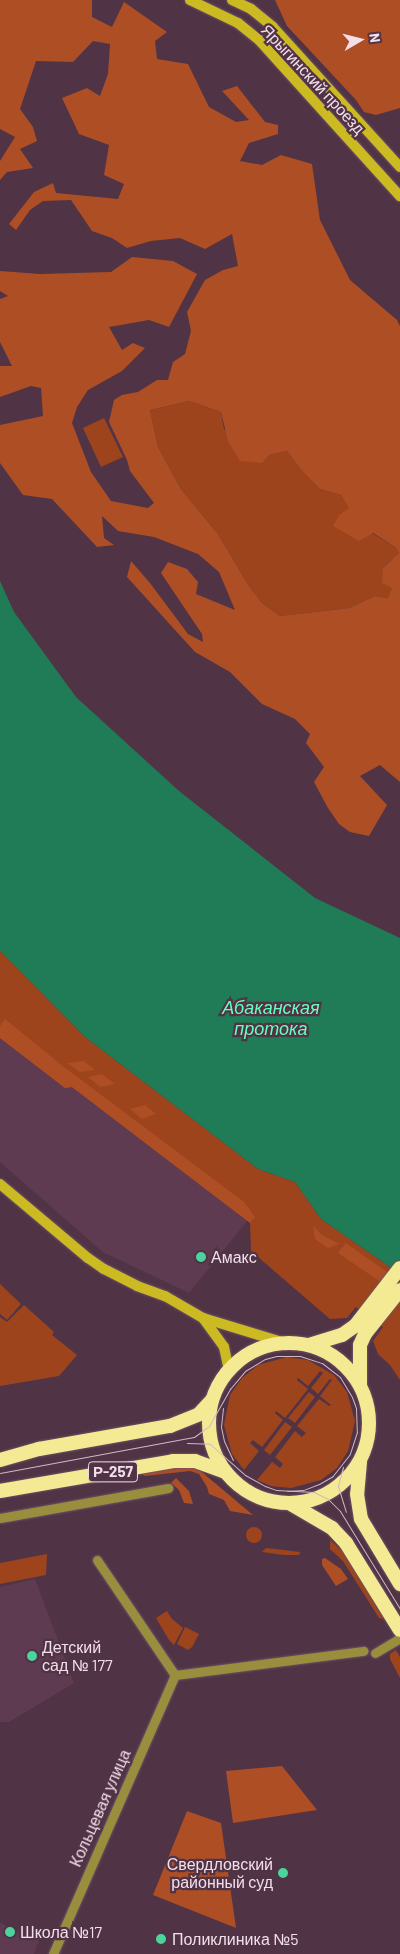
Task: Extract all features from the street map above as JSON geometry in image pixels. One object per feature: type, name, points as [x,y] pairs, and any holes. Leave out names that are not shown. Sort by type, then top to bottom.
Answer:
[{"type":"highway","points":[[361,1388],[359,1369],[360,1330],[400,1268]]},
{"type":"highway","points":[[309,1345],[360,1330],[400,1290]]},
{"type":"highway","name":"Р-257","points":[[273,1344],[309,1345],[334,1357],[345,1366],[361,1388],[369,1422],[365,1448],[348,1477],[331,1491],[310,1500],[289,1503],[260,1497],[246,1490],[226,1472],[214,1449],[210,1437],[210,1411],[213,1399],[229,1370],[250,1353],[273,1344]]},
{"type":"highway","name":"Р-257","points":[[0,1460],[39,1449],[170,1426],[199,1414],[213,1399]]},
{"type":"highway","points":[[360,1459],[356,1494],[361,1519],[400,1584]]},
{"type":"highway","name":"Р-257","points":[[0,1491],[173,1461],[195,1461],[226,1472]]},
{"type":"highway","points":[[289,1503],[332,1528],[346,1542],[400,1630]]},
{"type":"main road","name":"Ярыгинский проезд","points":[[190,0],[238,23],[258,39],[400,196]]},
{"type":"main road","name":"Ярыгинский проезд","points":[[232,0],[251,9],[273,27],[400,168]]},
{"type":"main road","points":[[0,1184],[88,1258],[127,1281],[165,1296],[203,1318],[285,1343]]},
{"type":"main road","points":[[203,1318],[224,1347],[229,1370]]},
{"type":"street","points":[[0,1518],[168,1488]]},
{"type":"street","points":[[97,1560],[175,1675],[363,1652]]},
{"type":"street","points":[[375,1653],[400,1638]]},
{"type":"street","name":"Кольцевая улица","points":[[53,1954],[175,1675]]},
{"type":"shaded area","points":[[0,0],[92,0],[92,17],[112,27],[124,2],[167,32],[155,41],[157,59],[188,64],[209,107],[236,122],[249,120],[222,91],[237,86],[265,122],[278,125],[278,134],[249,143],[240,161],[262,165],[281,155],[312,164],[320,220],[350,280],[397,320],[400,326],[400,782],[380,765],[360,776],[387,805],[369,836],[350,832],[339,824],[328,808],[314,782],[324,767],[306,743],[310,734],[295,719],[262,704],[230,672],[195,652],[127,577],[131,561],[188,634],[203,642],[202,634],[161,573],[168,562],[187,569],[198,582],[196,594],[235,610],[219,572],[198,554],[154,537],[118,531],[102,516],[104,538],[114,545],[97,547],[52,499],[23,495],[0,463],[0,425],[43,416],[41,388],[31,386],[0,397],[0,366],[12,366],[0,342],[0,299],[8,296],[0,291],[0,271],[40,274],[111,272],[132,257],[173,261],[197,274],[169,327],[149,320],[109,327],[122,350],[133,343],[145,348],[122,371],[88,390],[77,407],[72,423],[91,472],[111,501],[148,508],[154,503],[130,471],[127,460],[109,422],[114,400],[122,395],[138,392],[157,380],[168,380],[173,362],[185,354],[191,331],[187,312],[205,280],[223,270],[238,266],[232,234],[205,249],[180,238],[151,241],[127,248],[112,238],[92,231],[71,200],[43,201],[30,210],[16,230],[9,224],[34,192],[53,183],[56,193],[118,199],[124,184],[104,175],[109,145],[79,134],[62,98],[87,88],[100,96],[108,74],[110,44],[93,41],[73,62],[36,61],[20,109],[33,127],[37,141],[20,149],[33,168],[7,172],[0,180],[0,161],[15,137],[0,129]],"holes":[[[189,401],[221,412],[228,441],[240,461],[262,463],[269,455],[287,451],[302,471],[320,489],[341,495],[349,508],[340,514],[333,526],[359,541],[373,533],[395,547],[399,553],[383,568],[382,583],[392,588],[388,598],[375,596],[349,608],[280,616],[262,603],[247,583],[218,534],[181,489],[158,447],[150,410]]]},
{"type":"shaded area","points":[[275,0],[400,0],[400,108],[376,115],[364,112],[356,100],[287,26]]},
{"type":"shaded area","points":[[189,401],[221,412],[224,429],[269,455],[287,451],[302,471],[320,489],[341,495],[350,508],[340,514],[395,547],[399,553],[383,568],[393,588],[388,598],[375,596],[349,608],[280,616],[262,603],[247,583],[218,534],[181,489],[158,447],[150,410]]},
{"type":"shaded area","points":[[104,418],[123,457],[101,467],[83,428]]},
{"type":"shaded area","points":[[0,951],[85,1037],[258,1169],[295,1182],[321,1219],[400,1274],[400,1380],[390,1365],[378,1354],[373,1341],[383,1327],[356,1307],[347,1318],[330,1319],[251,1251],[250,1223],[72,1087],[65,1088],[0,1038]]},
{"type":"shaded area","points":[[5,1019],[64,1067],[244,1202],[255,1217],[250,1223],[72,1087],[65,1088],[0,1038],[0,1026]]},
{"type":"shaded area","points":[[0,1038],[65,1088],[72,1086],[247,1221],[189,1293],[103,1252],[0,1162]]},
{"type":"shaded area","points":[[84,1061],[95,1070],[80,1072],[67,1063]]},
{"type":"shaded area","points":[[102,1074],[115,1084],[100,1087],[88,1077]]},
{"type":"shaded area","points":[[145,1105],[156,1114],[142,1119],[130,1109]]},
{"type":"shaded area","points":[[313,1226],[322,1235],[339,1244],[328,1248],[315,1239]]},
{"type":"shaded area","points":[[346,1243],[400,1281],[400,1295],[338,1253]]},
{"type":"shaded area","points":[[0,1284],[21,1304],[7,1320],[0,1314]]},
{"type":"shaded area","points":[[24,1305],[54,1332],[52,1335],[77,1355],[59,1376],[0,1386],[0,1317],[7,1322]]},
{"type":"shaded area","points":[[287,1357],[308,1360],[334,1375],[347,1392],[355,1421],[348,1451],[337,1468],[321,1480],[291,1488],[271,1486],[257,1480],[272,1462],[280,1468],[283,1464],[275,1457],[295,1431],[302,1437],[306,1433],[297,1426],[319,1399],[329,1406],[331,1405],[320,1396],[332,1380],[330,1379],[318,1394],[311,1388],[323,1373],[320,1371],[308,1386],[298,1378],[297,1380],[308,1389],[285,1418],[276,1411],[275,1413],[283,1420],[262,1447],[253,1440],[250,1443],[259,1451],[244,1470],[232,1454],[224,1425],[230,1395],[242,1378],[258,1365]]},
{"type":"shaded area","points":[[309,1392],[315,1397],[295,1423],[288,1418]]},
{"type":"shaded area","points":[[285,1422],[292,1427],[270,1455],[264,1450]]},
{"type":"shaded area","points":[[192,1466],[203,1473],[253,1515],[230,1511],[224,1500],[209,1494],[199,1474],[190,1471],[145,1476],[142,1474]]},
{"type":"shaded area","points":[[176,1478],[189,1491],[193,1504],[184,1503],[179,1490],[171,1483]]},
{"type":"shaded area","points":[[254,1527],[260,1529],[262,1535],[260,1541],[254,1543],[248,1541],[246,1535],[248,1529]]},
{"type":"shaded area","points":[[330,1540],[344,1552],[384,1619],[379,1618],[343,1561],[330,1549]]},
{"type":"shaded area","points":[[266,1548],[300,1552],[299,1555],[284,1555],[262,1552]]},
{"type":"shaded area","points":[[47,1554],[46,1575],[0,1584],[0,1563]]},
{"type":"shaded area","points":[[325,1558],[341,1569],[348,1579],[336,1586],[322,1565],[322,1559]]},
{"type":"shaded area","name":"Детский сад № 177","points":[[35,1579],[74,1683],[9,1722],[0,1722],[0,1587]]},
{"type":"shaded area","points":[[167,1611],[172,1619],[183,1628],[174,1645],[156,1618]]},
{"type":"shaded area","points":[[185,1627],[199,1634],[192,1647],[188,1650],[177,1644]]},
{"type":"shaded area","points":[[396,1650],[400,1657],[400,1678],[390,1659],[390,1654]]},
{"type":"shaded area","points":[[282,1766],[317,1810],[233,1823],[226,1771]]},
{"type":"shaded area","points":[[187,1811],[221,1823],[236,1928],[153,1895]]},
{"type":"shaded area","name":"Школа №17","points":[[0,1923],[39,1941],[34,1954],[0,1954]]},
{"type":"water","name":"Абаканская протока","points":[[0,581],[14,612],[76,697],[179,791],[315,898],[400,938],[400,1274],[321,1219],[295,1182],[258,1169],[85,1037],[0,951]]},
{"type":"tram line","points":[[0,1473],[194,1437],[209,1426],[230,1389],[245,1371],[265,1359],[276,1356],[300,1356],[322,1363],[340,1377],[356,1408],[357,1432],[350,1454],[333,1476],[303,1490],[287,1491]]},
{"type":"tram line","points":[[223,1408],[221,1427],[224,1441],[233,1460]]},
{"type":"tram line","points":[[187,1443],[210,1444],[245,1475],[265,1486],[276,1490],[314,1492],[328,1499],[340,1511],[400,1609]]},
{"type":"tram line","points":[[343,1467],[338,1486],[346,1512]]},
{"type":"place","name":"Амакс","points":[[201,1257]]},
{"type":"place","name":"Детский сад № 177","points":[[32,1656]]},
{"type":"place","name":"Свердловский районный суд","points":[[283,1873]]},
{"type":"place","name":"Школа №17","points":[[10,1932]]},
{"type":"place","name":"Поликлиника №5","points":[[161,1939]]}]
